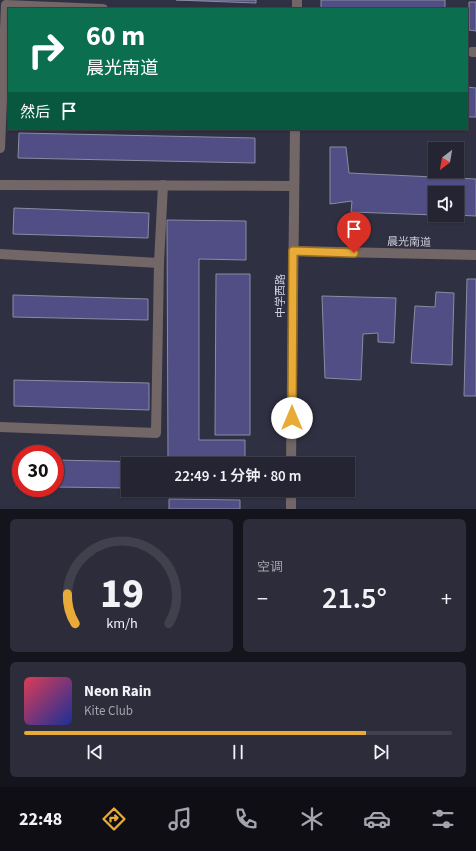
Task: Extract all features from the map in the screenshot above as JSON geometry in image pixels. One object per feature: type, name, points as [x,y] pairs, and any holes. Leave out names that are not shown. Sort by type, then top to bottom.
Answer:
[{"type":"street","points":[[0,148],[6,5],[79,8]]},
{"type":"street","name":"中学西路","points":[[291,457],[293,186],[295,130]]},
{"type":"street","points":[[0,185],[163,184],[293,186]]},
{"type":"street","points":[[0,427],[156,433],[159,263],[163,184]]},
{"type":"street","name":"晨光南道","points":[[293,251],[476,255]]},
{"type":"street","points":[[0,254],[159,263]]},
{"type":"street","points":[[290,509],[291,497]]},
{"type":"building","points":[[176,0],[256,0],[256,3]]},
{"type":"building","points":[[321,0],[445,0],[445,8],[321,8]]},
{"type":"building","points":[[469,2],[476,2],[476,31],[469,30]]},
{"type":"building","points":[[468,87],[476,88],[476,117],[468,117]]},
{"type":"building","points":[[19,133],[255,138],[255,163],[18,158]]},
{"type":"building","points":[[330,147],[346,147],[349,173],[428,177],[428,178],[476,179],[476,216],[464,215],[464,186],[428,186],[428,215],[351,212],[352,201],[330,204]]},
{"type":"building","points":[[14,208],[149,213],[148,238],[13,234]]},
{"type":"building","points":[[167,220],[246,221],[246,260],[199,259],[199,440],[245,440],[245,457],[168,457]]},
{"type":"building","points":[[216,274],[250,274],[250,435],[215,435]]},
{"type":"building","points":[[467,279],[476,279],[476,396],[464,396]]},
{"type":"building","points":[[436,292],[454,293],[452,365],[411,363],[415,306],[435,307]]},
{"type":"building","points":[[13,295],[148,299],[148,320],[13,317]]},
{"type":"building","points":[[322,296],[396,298],[394,343],[378,342],[378,333],[363,334],[361,380],[325,378]]},
{"type":"building","points":[[14,380],[149,383],[149,410],[14,406]]},
{"type":"building","points":[[64,460],[121,461],[121,488],[64,487]]},
{"type":"building","points":[[169,499],[240,500],[240,509],[169,509]]},
{"type":"route","points":[[292,418],[293,251],[354,253]]}]
